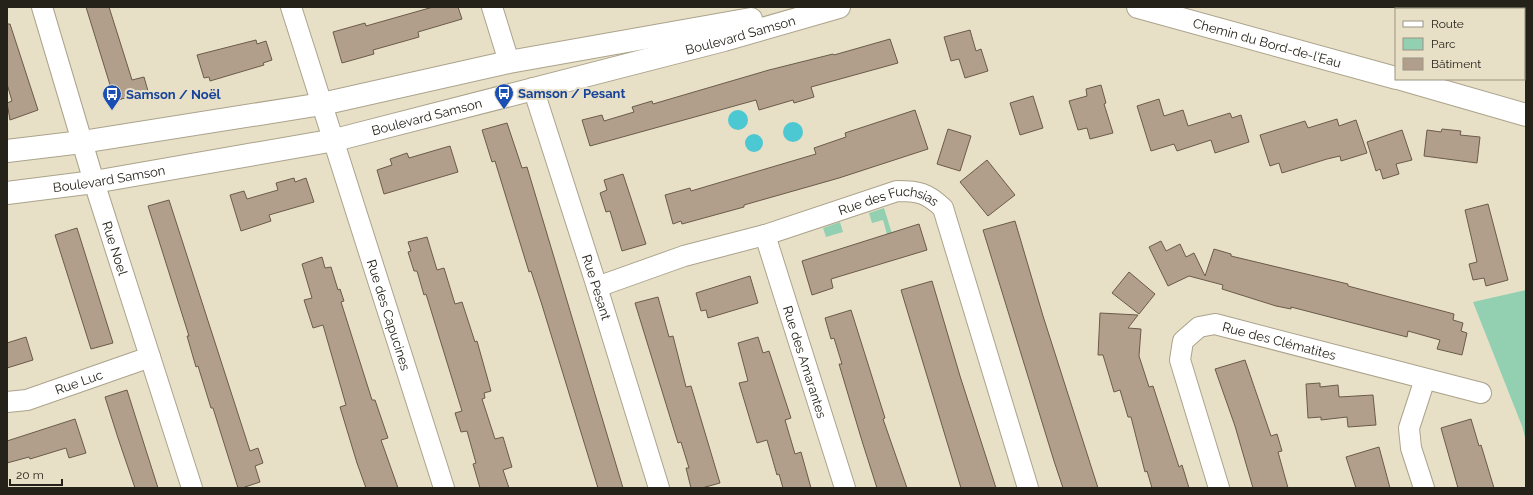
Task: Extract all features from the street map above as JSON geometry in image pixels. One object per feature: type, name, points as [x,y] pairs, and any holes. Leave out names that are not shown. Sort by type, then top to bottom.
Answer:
[{"type":"street","name":"Rue Noel","points":[[42,7],[94,182],[192,488]]},
{"type":"street","name":"Rue des Capucines","points":[[291,7],[335,140],[444,488]]},
{"type":"street","points":[[492,7],[509,62]]},
{"type":"street","name":"Boulevard Samson","points":[[7,151],[82,142],[322,104],[509,62],[821,7]]},
{"type":"street","name":"Boulevard Samson","points":[[7,193],[94,182],[335,140],[724,40],[839,7]]},
{"type":"street","name":"Chemin du Bord-de-l'Eau","points":[[1138,7],[1180,12],[1395,78]]},
{"type":"street","points":[[1404,80],[1526,115]]},
{"type":"street","name":"Rue Pesant","points":[[533,88],[597,287],[659,488]]},
{"type":"street","name":"Rue des Fuchsias","points":[[597,287],[684,256],[766,235],[897,191],[914,191],[930,196],[943,208],[1028,488]]},
{"type":"street","name":"Rue des Amarantes","points":[[766,235],[845,488]]},
{"type":"street","name":"Rue des Clématites","points":[[1220,488],[1180,360],[1183,341],[1200,327],[1215,324],[1481,393]]},
{"type":"street","name":"Rue Luc","points":[[7,402],[27,400],[150,357]]},
{"type":"street","points":[[1424,488],[1411,448],[1409,428],[1425,378]]},
{"type":"green space","points":[[884,208],[893,237],[888,238],[883,220],[872,223],[869,213]]},
{"type":"green space","points":[[840,222],[843,232],[826,237],[823,228]]},
{"type":"green space","points":[[1526,290],[1526,441],[1522,426],[1473,302]]},
{"type":"water","points":[[738,110],[745,113],[748,120],[745,127],[738,130],[731,127],[728,120],[731,113]]},
{"type":"water","points":[[793,122],[800,125],[803,132],[800,139],[793,142],[786,139],[783,132],[786,125]]},
{"type":"water","points":[[750,134],[758,134],[763,139],[761,150],[758,152],[750,152],[745,147],[745,139]]},
{"type":"building","points":[[86,7],[109,7],[132,80],[144,77],[148,91],[115,101]]},
{"type":"building","points":[[433,7],[458,7],[462,19],[418,32],[419,37],[373,50],[374,54],[342,63],[333,32],[365,23],[366,26]]},
{"type":"building","points":[[7,24],[10,24],[38,110],[10,120],[7,103],[12,101],[7,84]]},
{"type":"building","points":[[970,30],[976,51],[981,49],[988,71],[965,78],[959,59],[951,61],[944,37]]},
{"type":"building","points":[[890,39],[898,63],[811,87],[814,97],[794,103],[793,100],[759,110],[756,100],[590,146],[582,120],[602,115],[604,121],[634,112],[632,107],[652,101],[653,104],[769,70],[834,55]]},
{"type":"building","points":[[256,40],[257,44],[266,41],[272,60],[263,63],[264,65],[210,81],[209,77],[204,78],[197,55]]},
{"type":"building","points":[[1101,85],[1106,103],[1104,104],[1113,133],[1090,139],[1087,128],[1078,130],[1069,101],[1087,96],[1086,89]]},
{"type":"building","points":[[1033,96],[1043,128],[1020,135],[1010,103]]},
{"type":"building","points":[[1159,99],[1164,116],[1183,110],[1188,126],[1230,113],[1232,118],[1241,115],[1249,142],[1215,153],[1211,140],[1177,151],[1174,144],[1151,151],[1137,106]]},
{"type":"building","points":[[915,110],[928,149],[839,178],[744,205],[744,207],[682,224],[681,221],[673,224],[665,195],[690,188],[691,191],[816,154],[814,148],[846,137],[845,133]]},
{"type":"building","points":[[1337,119],[1339,126],[1356,120],[1367,153],[1341,161],[1340,156],[1327,159],[1282,173],[1279,163],[1270,166],[1260,135],[1305,121],[1308,128]]},
{"type":"building","points":[[507,123],[522,168],[527,167],[623,488],[598,488],[531,271],[529,272],[495,161],[492,162],[482,130]]},
{"type":"building","points":[[948,129],[971,136],[960,171],[937,164]]},
{"type":"building","points":[[1442,129],[1461,131],[1460,135],[1480,137],[1477,163],[1424,156],[1427,130],[1441,132]]},
{"type":"building","points":[[1402,130],[1412,160],[1396,164],[1399,174],[1383,179],[1380,169],[1376,171],[1367,142]]},
{"type":"building","points":[[450,146],[458,172],[384,194],[377,170],[392,165],[390,159],[407,153],[409,158]]},
{"type":"building","points":[[987,160],[1015,195],[988,216],[960,182]]},
{"type":"building","points":[[623,174],[646,244],[622,251],[610,211],[606,212],[600,193],[607,190],[604,180]]},
{"type":"building","points":[[294,178],[295,182],[306,178],[314,202],[269,215],[271,221],[241,231],[230,195],[244,191],[247,199],[278,190],[276,183]]},
{"type":"building","points":[[169,200],[250,451],[258,448],[263,463],[255,466],[260,482],[242,488],[238,488],[213,408],[211,408],[198,366],[196,367],[187,336],[189,336],[148,206]]},
{"type":"building","points":[[1488,204],[1508,280],[1486,286],[1484,278],[1473,280],[1469,264],[1477,262],[1465,210]]},
{"type":"building","points":[[1015,221],[1043,316],[1098,488],[1063,488],[1054,461],[983,230]]},
{"type":"building","points":[[919,224],[927,250],[831,279],[833,288],[812,295],[802,261]]},
{"type":"building","points":[[77,228],[113,343],[91,349],[55,235]]},
{"type":"building","points":[[427,237],[437,270],[444,268],[455,304],[462,302],[475,342],[477,341],[491,391],[484,393],[485,398],[482,399],[495,439],[503,437],[512,467],[503,470],[509,488],[480,488],[473,464],[476,463],[467,431],[461,432],[455,413],[462,411],[426,294],[424,295],[417,271],[414,271],[408,252],[411,251],[408,242]]},
{"type":"building","points":[[1161,241],[1166,251],[1180,244],[1186,257],[1194,253],[1205,276],[1214,249],[1231,254],[1231,256],[1348,284],[1348,286],[1454,314],[1453,320],[1463,323],[1461,331],[1467,333],[1462,355],[1437,349],[1440,340],[1408,331],[1407,337],[1291,307],[1291,309],[1276,306],[1222,289],[1223,285],[1189,276],[1168,286],[1149,247]]},
{"type":"building","points":[[322,257],[325,268],[331,267],[338,290],[340,289],[344,301],[341,302],[372,400],[375,400],[388,438],[381,440],[398,488],[366,488],[357,463],[340,407],[346,405],[323,325],[313,328],[304,300],[312,298],[302,264]]},
{"type":"building","points":[[1129,272],[1155,294],[1139,314],[1112,293]]},
{"type":"building","points":[[750,276],[758,303],[708,318],[706,310],[701,311],[696,293]]},
{"type":"building","points":[[932,281],[960,376],[996,488],[961,488],[901,290]]},
{"type":"building","points":[[658,297],[669,337],[673,336],[686,387],[691,386],[720,483],[702,488],[691,488],[686,468],[689,468],[681,442],[678,443],[635,303]]},
{"type":"building","points":[[851,310],[885,418],[883,419],[907,488],[877,488],[862,441],[839,364],[842,364],[834,338],[831,339],[825,318]]},
{"type":"building","points":[[1100,313],[1138,315],[1128,328],[1141,329],[1139,356],[1149,387],[1153,386],[1179,467],[1182,465],[1189,488],[1152,488],[1147,471],[1145,472],[1131,417],[1128,417],[1120,390],[1114,392],[1103,355],[1098,355]]},
{"type":"building","points":[[26,337],[33,360],[7,368],[7,343]]},
{"type":"building","points":[[758,337],[763,353],[769,351],[791,418],[785,420],[795,454],[801,452],[811,488],[783,488],[779,474],[777,475],[767,440],[757,443],[739,383],[748,381],[738,343]]},
{"type":"building","points":[[1245,360],[1271,436],[1277,434],[1282,451],[1278,452],[1288,488],[1253,488],[1235,426],[1215,369]]},
{"type":"building","points":[[1320,383],[1320,387],[1338,385],[1339,397],[1373,395],[1376,425],[1348,427],[1347,417],[1321,420],[1321,417],[1308,418],[1306,384]]},
{"type":"building","points":[[127,390],[158,488],[135,488],[105,397]]},
{"type":"building","points":[[75,419],[86,453],[69,458],[66,448],[30,459],[29,457],[7,463],[7,441]]},
{"type":"building","points":[[1471,419],[1479,446],[1481,445],[1494,488],[1458,488],[1441,428]]},
{"type":"building","points":[[1379,447],[1390,488],[1356,488],[1346,457]]},
{"type":"place","name":"Samson / Pesant","points":[[504,110]]},
{"type":"place","name":"Samson / Noël","points":[[112,111]]}]
